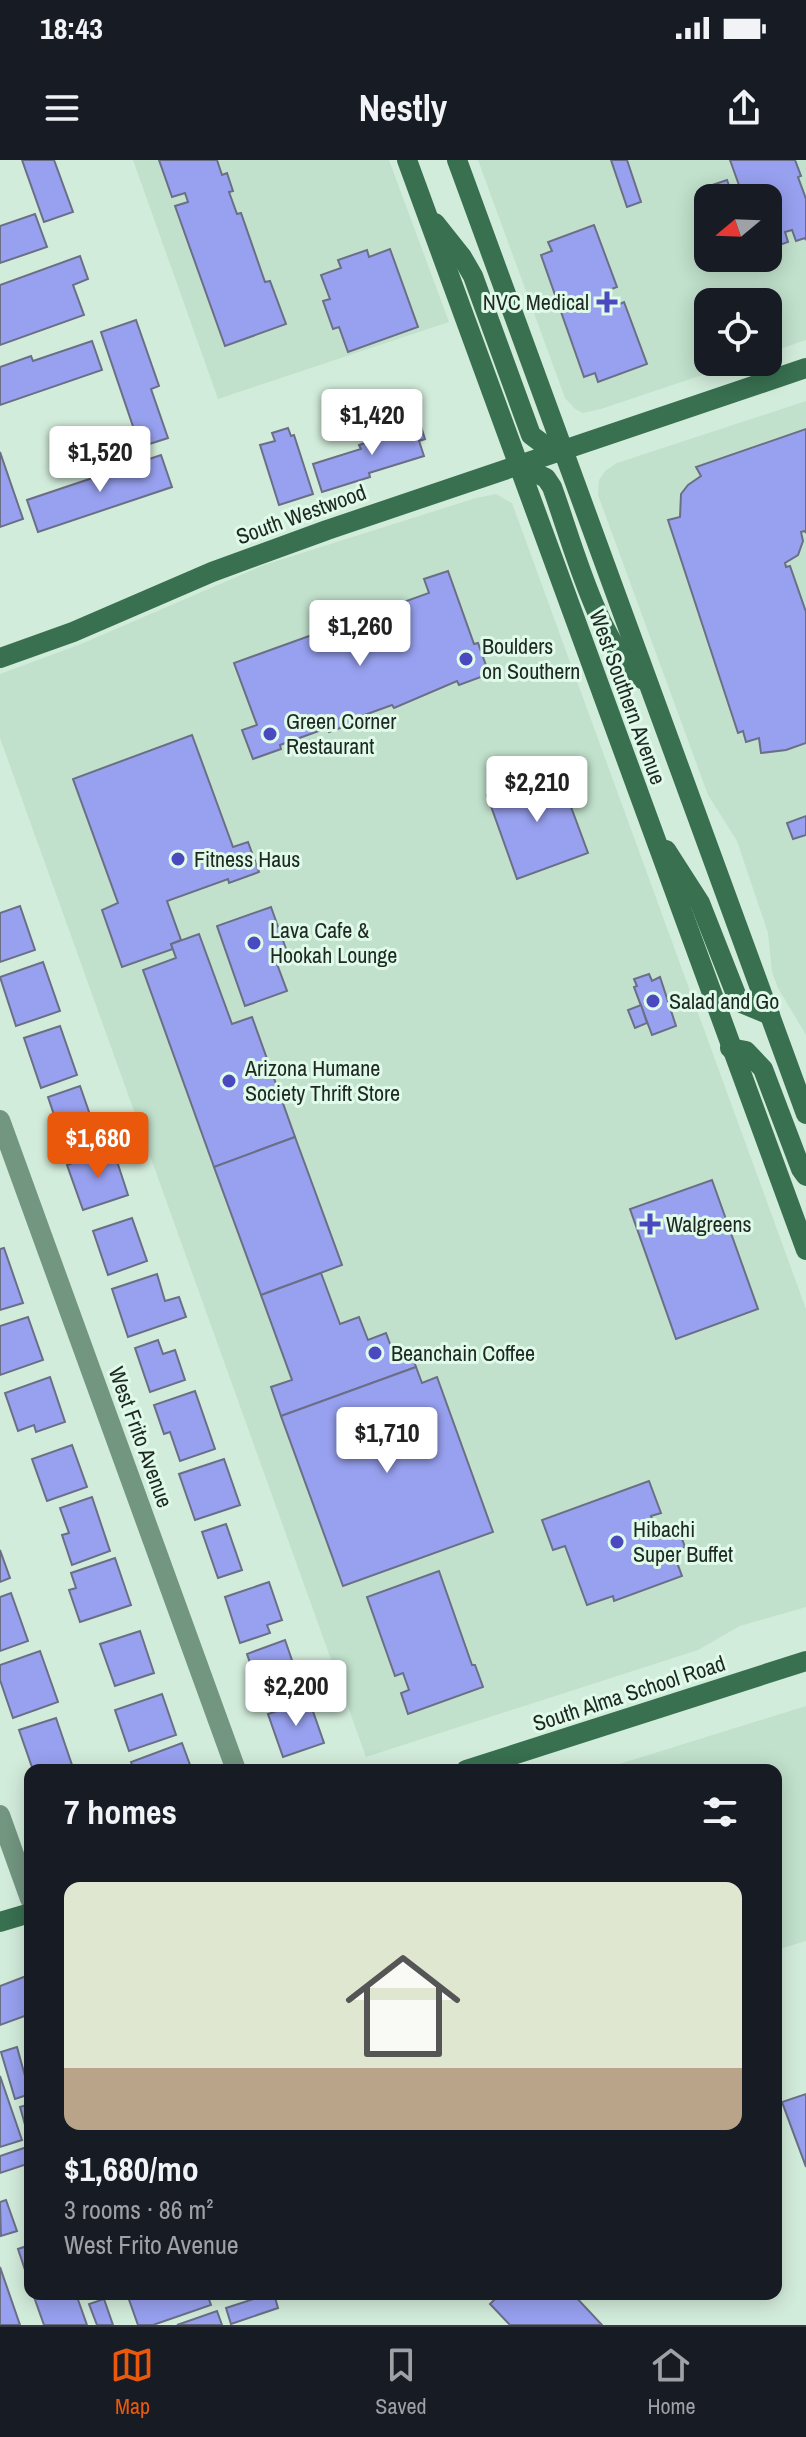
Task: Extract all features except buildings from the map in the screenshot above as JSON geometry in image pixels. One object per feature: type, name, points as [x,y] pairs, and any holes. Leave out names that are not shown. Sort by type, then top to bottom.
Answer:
[{"type":"main road","name":"West Southern Avenue","points":[[407,160],[806,1250]]},
{"type":"main road","name":"West Southern Avenue","points":[[457,160],[806,1114]]},
{"type":"main road","points":[[426,213],[462,257],[473,276],[531,435],[543,444],[561,450]]},
{"type":"main road","name":"South Westwood","points":[[0,658],[73,632],[212,572],[806,368]]},
{"type":"main road","points":[[518,465],[546,478],[552,487],[599,615],[621,656],[647,683]]},
{"type":"main road","points":[[647,820],[700,903],[739,1002],[770,1015]]},
{"type":"main road","points":[[730,1048],[746,1051],[763,1069],[806,1176]]},
{"type":"main road","name":"South Alma School Road","points":[[485,1764],[806,1661]]},
{"type":"main road","points":[[0,1922],[24,1915]]},
{"type":"street","name":"West Frito Avenue","points":[[0,1120],[234,1764]]},
{"type":"street","points":[[0,1815],[24,1882]]},
{"type":"shaded area","points":[[133,160],[389,160],[449,322],[218,399]]},
{"type":"shaded area","points":[[478,160],[806,160],[806,340],[782,348],[782,288],[694,288],[694,376],[699,376],[601,409],[583,413],[565,398]]},
{"type":"shaded area","points":[[806,401],[806,1035],[778,988],[772,972],[768,933],[737,841],[708,795],[598,495],[599,480],[605,471],[617,463]]},
{"type":"shaded area","points":[[496,494],[512,503],[806,1309],[806,1607],[740,1626],[698,1650],[366,1757],[0,738],[0,674],[81,644],[264,565]]},
{"type":"shaded area","points":[[806,1706],[806,1941],[782,1948],[782,1764],[619,1764]]},
{"type":"place","name":"NVC Medical","points":[[607,302]]},
{"type":"place","name":"Boulders on Southern","points":[[466,659]]},
{"type":"place","name":"Green Corner Restaurant","points":[[270,734]]},
{"type":"place","name":"Fitness Haus","points":[[178,859]]},
{"type":"place","name":"Lava Cafe & Hookah Lounge","points":[[254,943]]},
{"type":"place","name":"Salad and Go","points":[[653,1001]]},
{"type":"place","name":"Arizona Humane Society Thrift Store","points":[[229,1081]]},
{"type":"place","name":"Walgreens","points":[[650,1224]]},
{"type":"place","name":"Beanchain Coffee","points":[[375,1353]]},
{"type":"place","name":"Hibachi Super Buffet","points":[[617,1542]]}]
